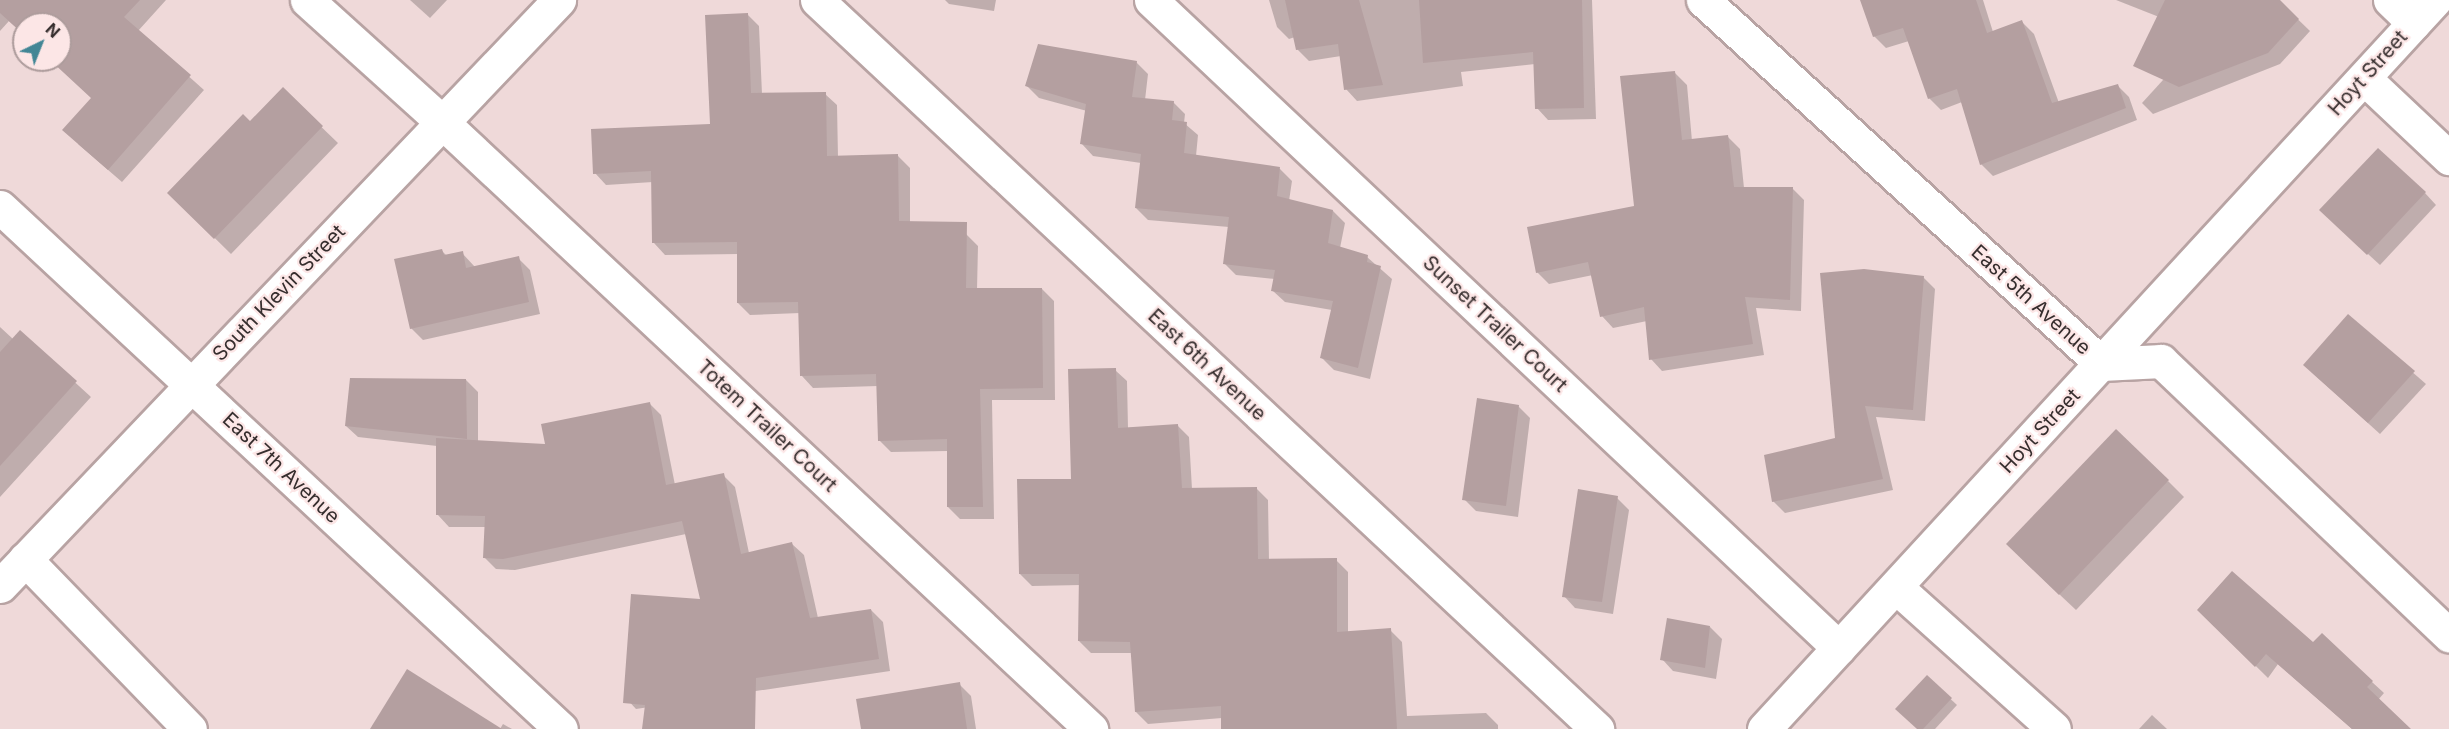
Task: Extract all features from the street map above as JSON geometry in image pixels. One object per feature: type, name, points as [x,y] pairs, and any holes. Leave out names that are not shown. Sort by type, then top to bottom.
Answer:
[{"type":"street","name":"Totem Trailer Court","points":[[307,0],[442,122],[1091,729]]},
{"type":"street","name":"South Klevin Street","points":[[0,586],[559,0]]},
{"type":"street","name":"East 6th Avenue","points":[[817,0],[1597,729]]},
{"type":"street","name":"Sunset Trailer Court","points":[[1151,0],[1839,648]]},
{"type":"street","name":"East 5th Avenue","points":[[1703,0],[2102,364],[2160,361],[2449,635]]},
{"type":"street","points":[[2390,0],[2425,11]]},
{"type":"street","name":"Hoyt Street","points":[[1764,729],[2425,11]]},
{"type":"street","points":[[2364,78],[2449,159]]},
{"type":"street","name":"East 7th Avenue","points":[[0,207],[561,729]]},
{"type":"street","points":[[25,559],[190,729]]},
{"type":"street","points":[[1896,587],[2054,729]]},
{"type":"building","points":[[0,0],[140,0],[124,17],[191,75],[108,170],[62,130],[91,98],[63,72],[72,72],[72,12],[12,12],[12,24],[0,13]]},
{"type":"building","points":[[1285,0],[1359,0],[1383,85],[1344,90],[1338,44],[1296,50]]},
{"type":"building","points":[[1419,0],[1582,0],[1584,108],[1535,109],[1533,52],[1423,63]]},
{"type":"building","points":[[1860,0],[1976,0],[1987,33],[2022,20],[2052,103],[2118,84],[2126,108],[1980,165],[1957,89],[1928,99],[1903,28],[1873,37]]},
{"type":"building","points":[[2165,0],[2280,0],[2299,19],[2268,53],[2179,87],[2133,66]]},
{"type":"building","points":[[748,13],[751,93],[826,92],[827,156],[898,154],[899,221],[967,222],[966,288],[1042,288],[1043,388],[980,389],[983,507],[947,507],[947,439],[878,441],[876,374],[800,376],[798,302],[737,303],[737,242],[652,243],[651,171],[593,174],[591,129],[710,124],[705,15]]},
{"type":"building","points":[[1038,44],[1137,61],[1132,97],[1174,101],[1172,120],[1187,122],[1184,153],[1280,167],[1277,196],[1333,210],[1328,243],[1368,255],[1367,262],[1381,266],[1358,368],[1320,358],[1333,301],[1271,291],[1275,270],[1223,264],[1229,217],[1135,208],[1141,154],[1080,144],[1086,104],[1025,86]]},
{"type":"building","points":[[1675,71],[1682,140],[1728,135],[1734,187],[1793,187],[1790,300],[1745,297],[1753,344],[1649,360],[1644,307],[1600,317],[1588,262],[1536,273],[1527,227],[1634,206],[1620,76]]},
{"type":"building","points":[[283,87],[323,126],[214,239],[167,193],[243,114],[250,121]]},
{"type":"building","points":[[2378,148],[2426,192],[2367,255],[2319,210]]},
{"type":"building","points":[[442,249],[444,255],[463,251],[466,268],[519,256],[529,302],[410,329],[394,259]]},
{"type":"building","points":[[1864,269],[1924,276],[1913,410],[1865,406],[1883,479],[1772,502],[1764,455],[1835,438],[1820,273]]},
{"type":"building","points":[[2348,314],[2415,371],[2368,423],[2303,365]]},
{"type":"building","points":[[20,330],[77,381],[0,466],[0,352]]},
{"type":"building","points":[[1116,368],[1118,428],[1178,424],[1182,488],[1257,487],[1258,559],[1337,558],[1337,632],[1391,628],[1397,729],[1221,729],[1221,706],[1135,712],[1130,642],[1078,641],[1079,574],[1019,574],[1017,479],[1071,479],[1068,369]]},
{"type":"building","points":[[350,378],[466,379],[467,439],[345,426]]},
{"type":"building","points":[[1477,398],[1519,405],[1506,506],[1462,500]]},
{"type":"building","points":[[650,402],[666,485],[724,473],[741,554],[792,542],[810,618],[871,609],[879,659],[756,678],[755,729],[642,729],[645,705],[623,703],[631,594],[700,599],[682,521],[503,559],[483,558],[485,516],[436,515],[436,438],[545,444],[541,424]]},
{"type":"building","points":[[2116,429],[2169,480],[2059,595],[2006,544]]},
{"type":"building","points":[[1578,489],[1618,496],[1602,602],[1562,597]]},
{"type":"building","points":[[2232,571],[2313,642],[2322,633],[2373,681],[2367,687],[2411,729],[2352,729],[2266,654],[2255,667],[2197,610]]},
{"type":"building","points":[[1667,618],[1710,626],[1705,668],[1660,660]]},
{"type":"building","points":[[407,669],[502,729],[370,729]]},
{"type":"building","points":[[1927,675],[1952,698],[1923,729],[1917,729],[1895,709]]},
{"type":"building","points":[[960,682],[967,729],[861,729],[856,699]]}]
